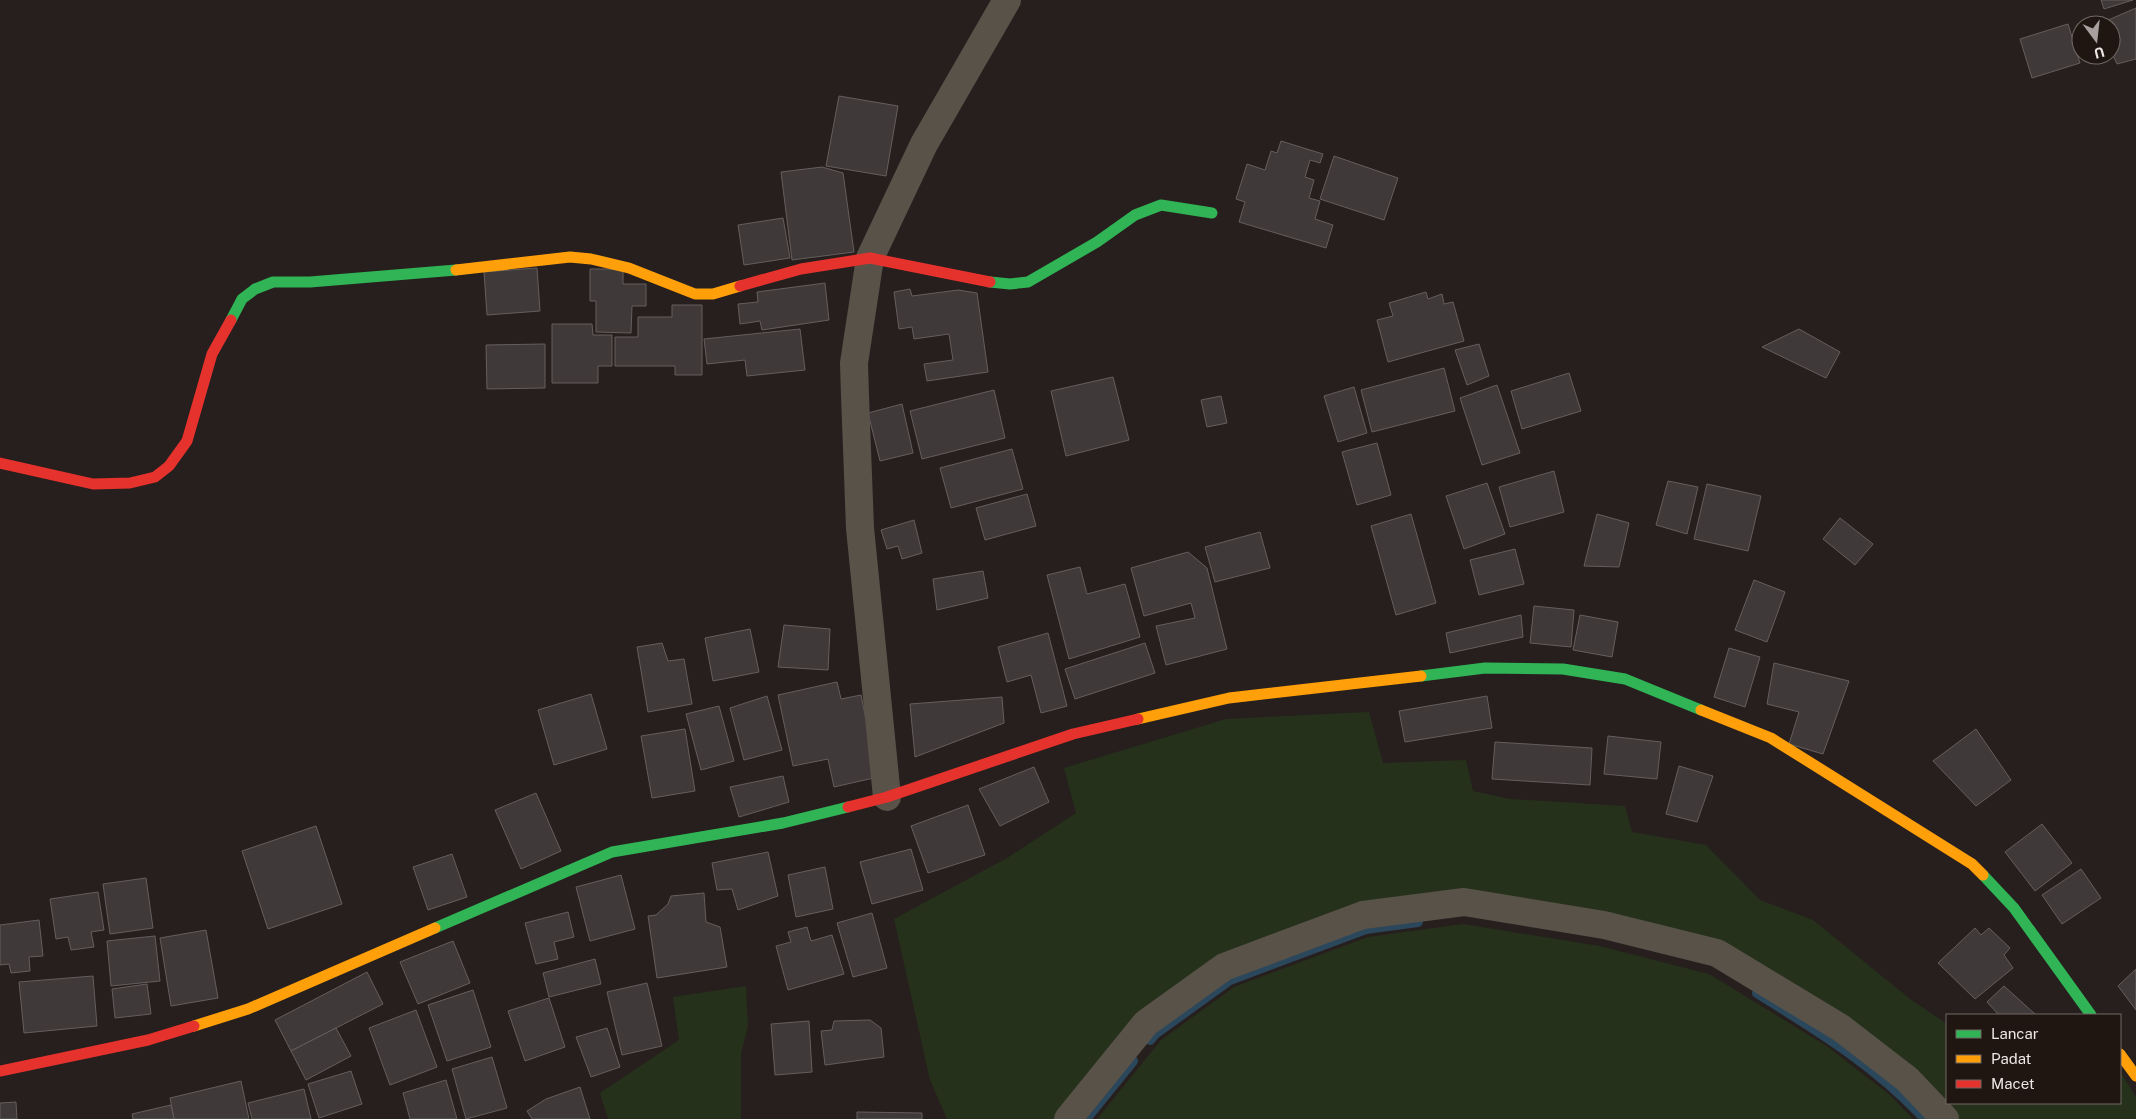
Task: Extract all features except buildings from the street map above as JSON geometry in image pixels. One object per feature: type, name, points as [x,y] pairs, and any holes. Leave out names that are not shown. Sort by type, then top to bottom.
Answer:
[{"type":"street","points":[[887,796],[860,528],[854,363],[870,258],[924,144],[1007,0]]},
{"type":"street","points":[[0,463],[93,484],[130,483],[155,477],[169,466],[187,441],[212,354],[242,299],[255,289],[273,282],[310,282],[443,271],[570,257],[591,259],[629,268],[695,294],[713,294],[801,268],[870,258],[985,282],[1019,283],[1028,282],[1096,242],[1136,215],[1161,205],[1212,213]]},
{"type":"street","points":[[0,1071],[148,1040],[248,1009],[612,852],[638,846],[760,828],[887,796],[1073,734],[1229,698],[1485,668],[1563,669],[1625,679],[1772,738],[1972,864],[2014,908],[2091,1014]]},
{"type":"street","points":[[1068,1119],[1146,1023],[1224,967],[1363,915],[1464,902],[1604,925],[1717,952],[1841,1028],[1907,1079],[1945,1119]]},
{"type":"street","points":[[2121,1055],[2136,1076]]},
{"type":"green space","points":[[1369,712],[1383,763],[1466,760],[1473,791],[1510,799],[1625,806],[1632,832],[1706,845],[1760,900],[1813,920],[1910,999],[1946,1023],[1946,1104],[2121,1104],[2121,1073],[2136,1097],[2136,1119],[1951,1119],[1720,948],[1464,896],[1221,962],[1061,1119],[947,1119],[930,1080],[894,919],[1007,858],[1076,813],[1064,768],[1226,719]]},
{"type":"green space","points":[[1463,924],[1599,946],[1709,974],[1828,1047],[1891,1096],[1913,1119],[1097,1119],[1161,1040],[1234,987],[1368,937]]},
{"type":"green space","points":[[746,986],[748,1026],[741,1053],[741,1119],[608,1119],[600,1093],[679,1040],[673,997]]},
{"type":"waterway","points":[[1150,1040],[1155,1034],[1230,980],[1366,929],[1418,922]]},
{"type":"waterway","points":[[1757,993],[1846,1050],[1887,1082],[1925,1119]]},
{"type":"waterway","points":[[1086,1119],[1133,1061]]},
{"type":"traffic: fast","points":[[990,282],[1010,284],[1028,282],[1097,242],[1135,215],[1161,205],[1212,213]]},
{"type":"traffic: fast","points":[[231,320],[242,299],[255,289],[273,282],[310,282],[456,270]]},
{"type":"traffic: fast","points":[[1421,676],[1485,668],[1563,669],[1625,679],[1701,710]]},
{"type":"traffic: fast","points":[[435,928],[612,852],[783,823],[848,807]]},
{"type":"traffic: fast","points":[[1983,875],[2014,908],[2090,1014]]},
{"type":"traffic: slow","points":[[456,270],[570,257],[591,259],[629,268],[695,294],[713,294],[740,286]]},
{"type":"traffic: slow","points":[[1138,719],[1229,698],[1421,676]]},
{"type":"traffic: slow","points":[[1701,710],[1771,738],[1972,864],[1983,875]]},
{"type":"traffic: slow","points":[[194,1026],[248,1009],[435,928]]},
{"type":"traffic: slow","points":[[2121,1055],[2136,1076]]},
{"type":"traffic: jam","points":[[740,286],[801,269],[870,258],[990,282]]},
{"type":"traffic: jam","points":[[0,463],[93,484],[130,483],[155,477],[169,466],[187,441],[212,354],[231,320]]},
{"type":"traffic: jam","points":[[848,807],[887,797],[1073,734],[1138,719]]},
{"type":"traffic: jam","points":[[0,1071],[148,1040],[194,1026]]}]
